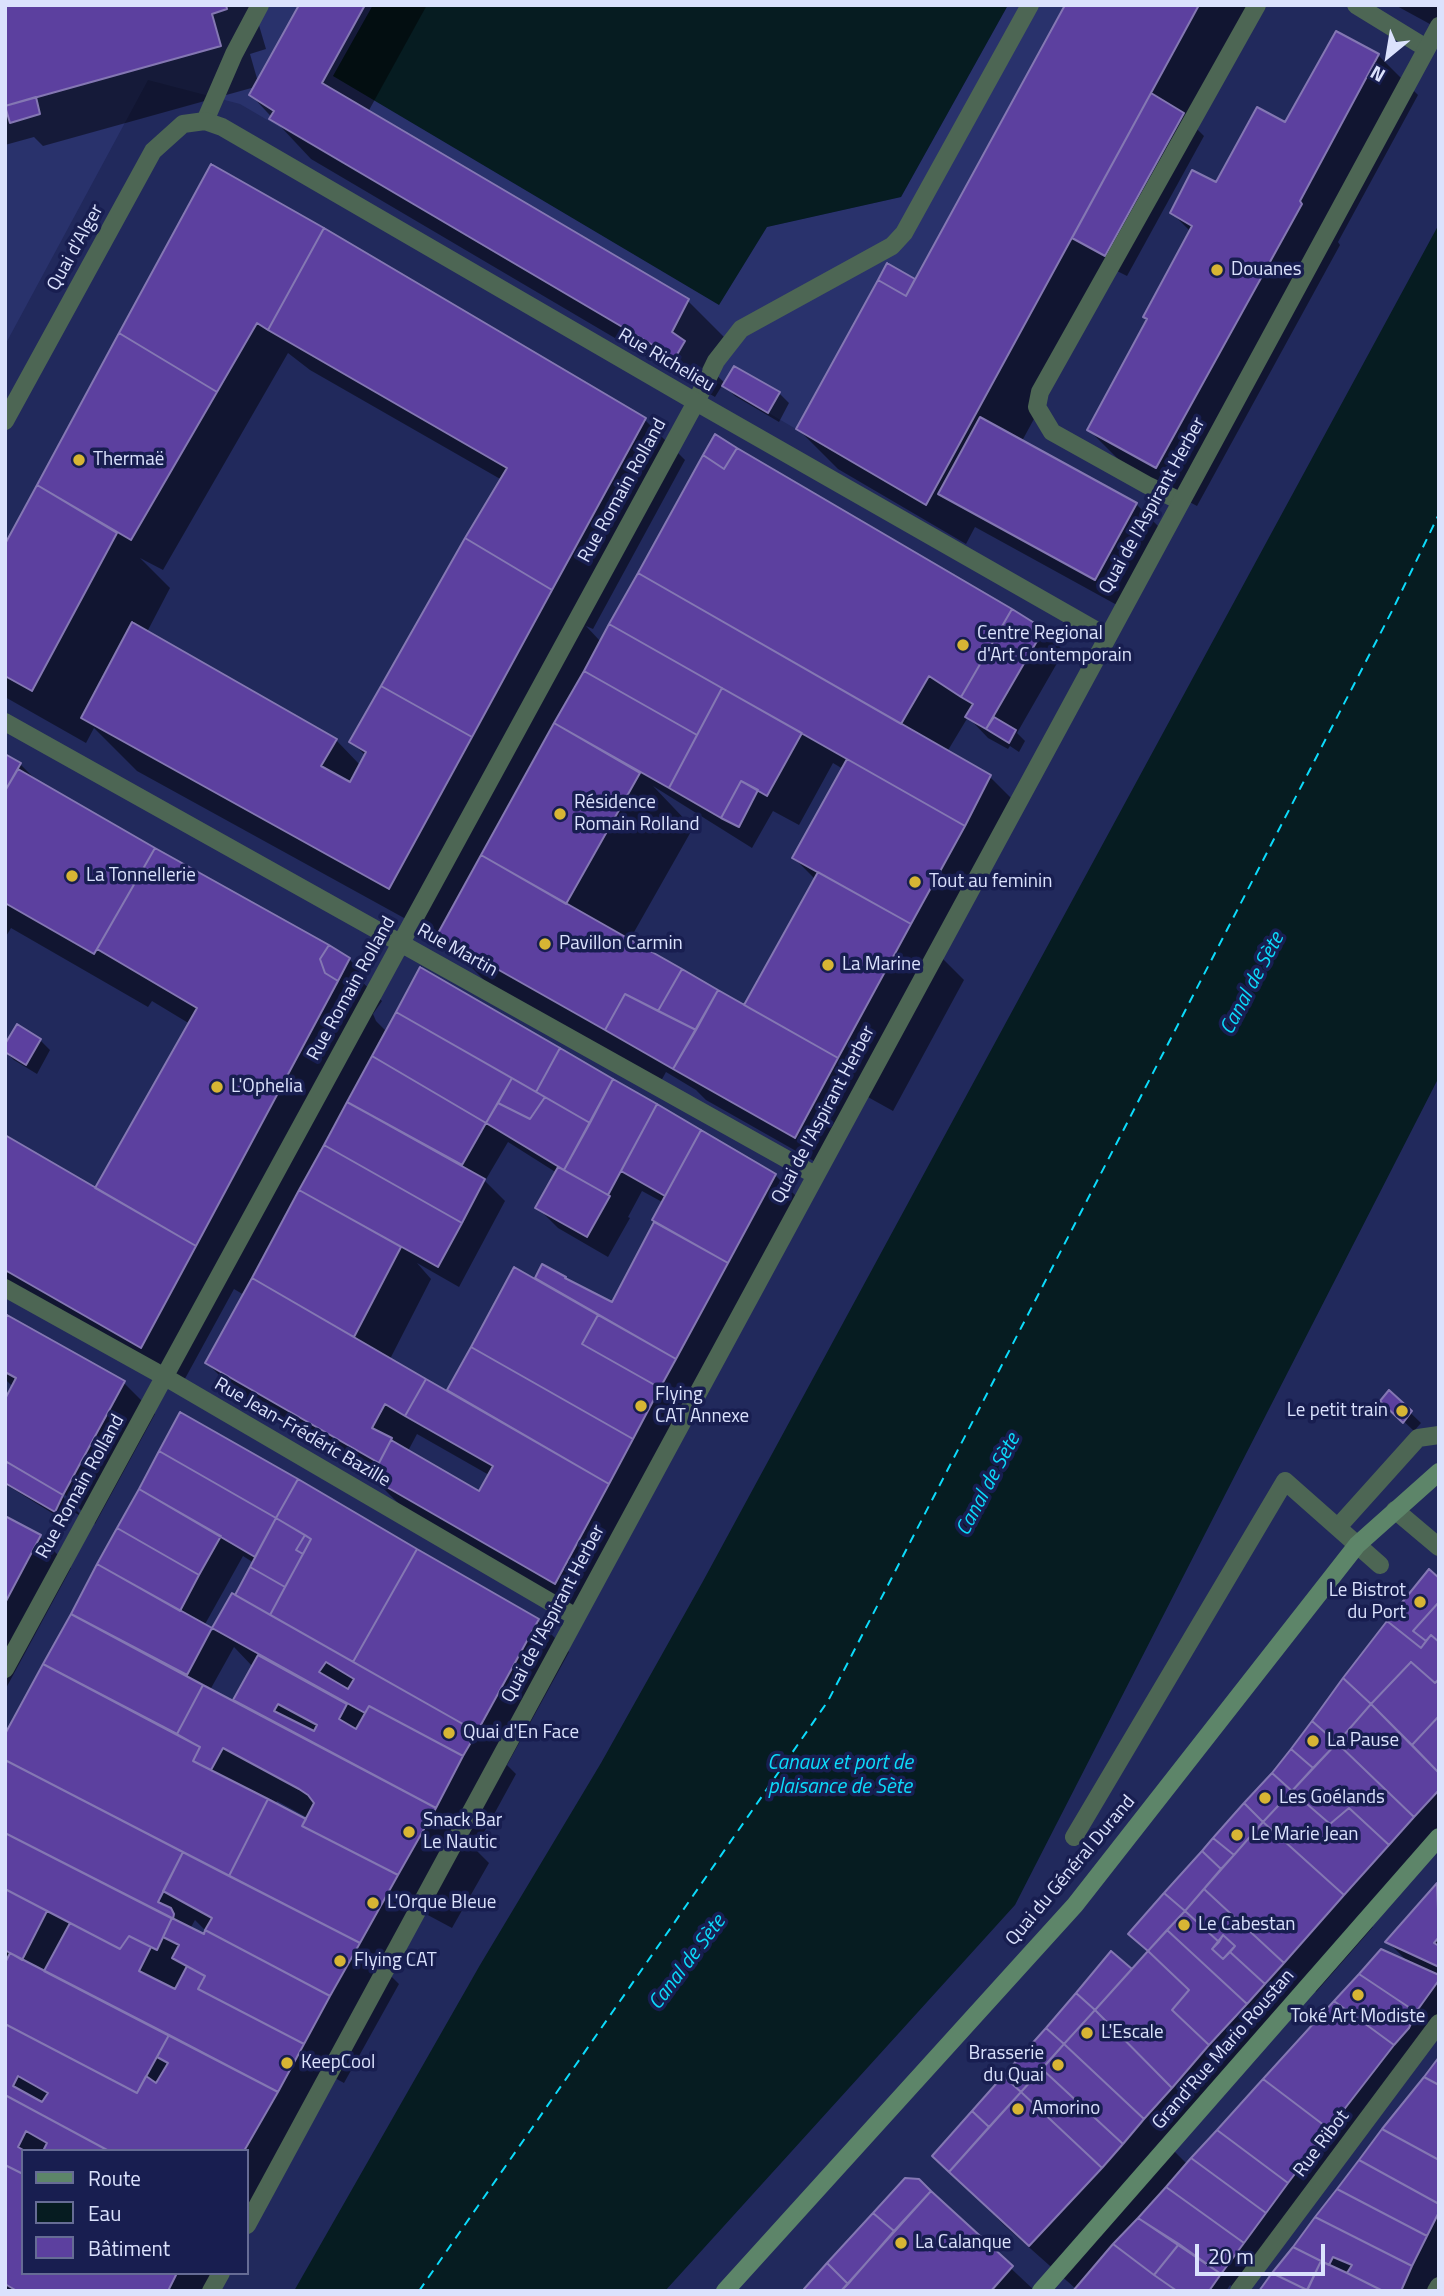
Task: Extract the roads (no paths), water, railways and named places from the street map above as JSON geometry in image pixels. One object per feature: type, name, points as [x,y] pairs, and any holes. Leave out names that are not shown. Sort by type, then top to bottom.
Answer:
[{"type":"main road","name":"Quai du Général Durand","points":[[725,2291],[1075,1905],[1357,1545],[1439,1472]]},
{"type":"main road","name":"Grand'Rue Mario Roustan","points":[[1041,2291],[1439,1837]]},
{"type":"street","points":[[205,121],[234,54],[260,5]]},
{"type":"street","name":"Rue Romain Rolland","points":[[5,1669],[716,362],[741,330],[892,246],[904,233],[1030,5]]},
{"type":"street","points":[[1180,501],[1052,432],[1037,407],[1040,392],[1257,5]]},
{"type":"street","points":[[1356,5],[1426,48]]},
{"type":"street","name":"Quai de l'Aspirant Herber","points":[[248,2223],[1439,26]]},
{"type":"street","name":"Rue Richelieu","points":[[205,121],[222,127],[1107,636]]},
{"type":"street","name":"Quai d'Alger","points":[[5,421],[153,151],[183,124],[205,121]]},
{"type":"street","name":"Rue Martin","points":[[5,722],[815,1175]]},
{"type":"street","name":"Rue Jean-Frédéric Bazille","points":[[5,1288],[165,1377],[576,1617]]},
{"type":"street","points":[[1338,1527],[1418,1438],[1439,1435]]},
{"type":"street","points":[[1074,1838],[1285,1481],[1380,1565]]},
{"type":"street","points":[[1395,1510],[1439,1547]]},
{"type":"street","name":"Rue Ribot","points":[[1239,2291],[1439,2023]]},
{"type":"street","points":[[211,2291],[220,2275]]},
{"type":"street","points":[[1436,2291],[1439,2286]]},
{"type":"water","points":[[373,5],[1008,5],[901,197],[767,227],[719,305],[333,76]]},
{"type":"water","name":"Canaux et port de plaisance de Sète","points":[[1439,224],[1439,1077],[1015,1905],[665,2291],[294,2291],[480,1965],[601,1763],[702,1583]]},
{"type":"place","name":"Douanes","points":[[1217,270]]},
{"type":"place","name":"Thermaë","points":[[79,460]]},
{"type":"place","name":"Centre Regional d'Art Contemporain","points":[[963,645]]},
{"type":"place","name":"Résidence Romain Rolland","points":[[560,814]]},
{"type":"place","name":"La Tonnellerie","points":[[72,876]]},
{"type":"place","name":"Tout au feminin","points":[[915,882]]},
{"type":"place","name":"Pavillon Carmin","points":[[545,944]]},
{"type":"place","name":"La Marine","points":[[828,965]]},
{"type":"place","name":"L'Ophelia","points":[[217,1087]]},
{"type":"place","name":"Flying CAT Annexe","points":[[641,1406]]},
{"type":"place","name":"Le petit train","points":[[1402,1411]]},
{"type":"place","name":"Le Bistrot du Port","points":[[1420,1602]]},
{"type":"place","name":"Quai d'En Face","points":[[449,1733]]},
{"type":"place","name":"La Pause","points":[[1313,1741]]},
{"type":"place","name":"Les Goélands","points":[[1265,1798]]},
{"type":"place","name":"Snack Bar Le Nautic","points":[[409,1832]]},
{"type":"place","name":"Le Marie Jean","points":[[1237,1835]]},
{"type":"place","name":"L'Orque Bleue","points":[[373,1903]]},
{"type":"place","name":"Le Cabestan","points":[[1184,1925]]},
{"type":"place","name":"Flying CAT","points":[[340,1961]]},
{"type":"place","name":"Toké Art Modiste","points":[[1358,1995]]},
{"type":"place","name":"L'Escale","points":[[1087,2033]]},
{"type":"place","name":"KeepCool","points":[[287,2063]]},
{"type":"place","name":"Brasserie du Quai","points":[[1058,2065]]},
{"type":"place","name":"Amorino","points":[[1018,2109]]},
{"type":"place","name":"La Calanque","points":[[901,2243]]},
{"type":"water label","name":"Canal de Sète","points":[[1253,984]]},
{"type":"water label","name":"Canal de Sète","points":[[989,1485]]},
{"type":"water label","name":"Canal de Sète","points":[[688,1963]]}]
